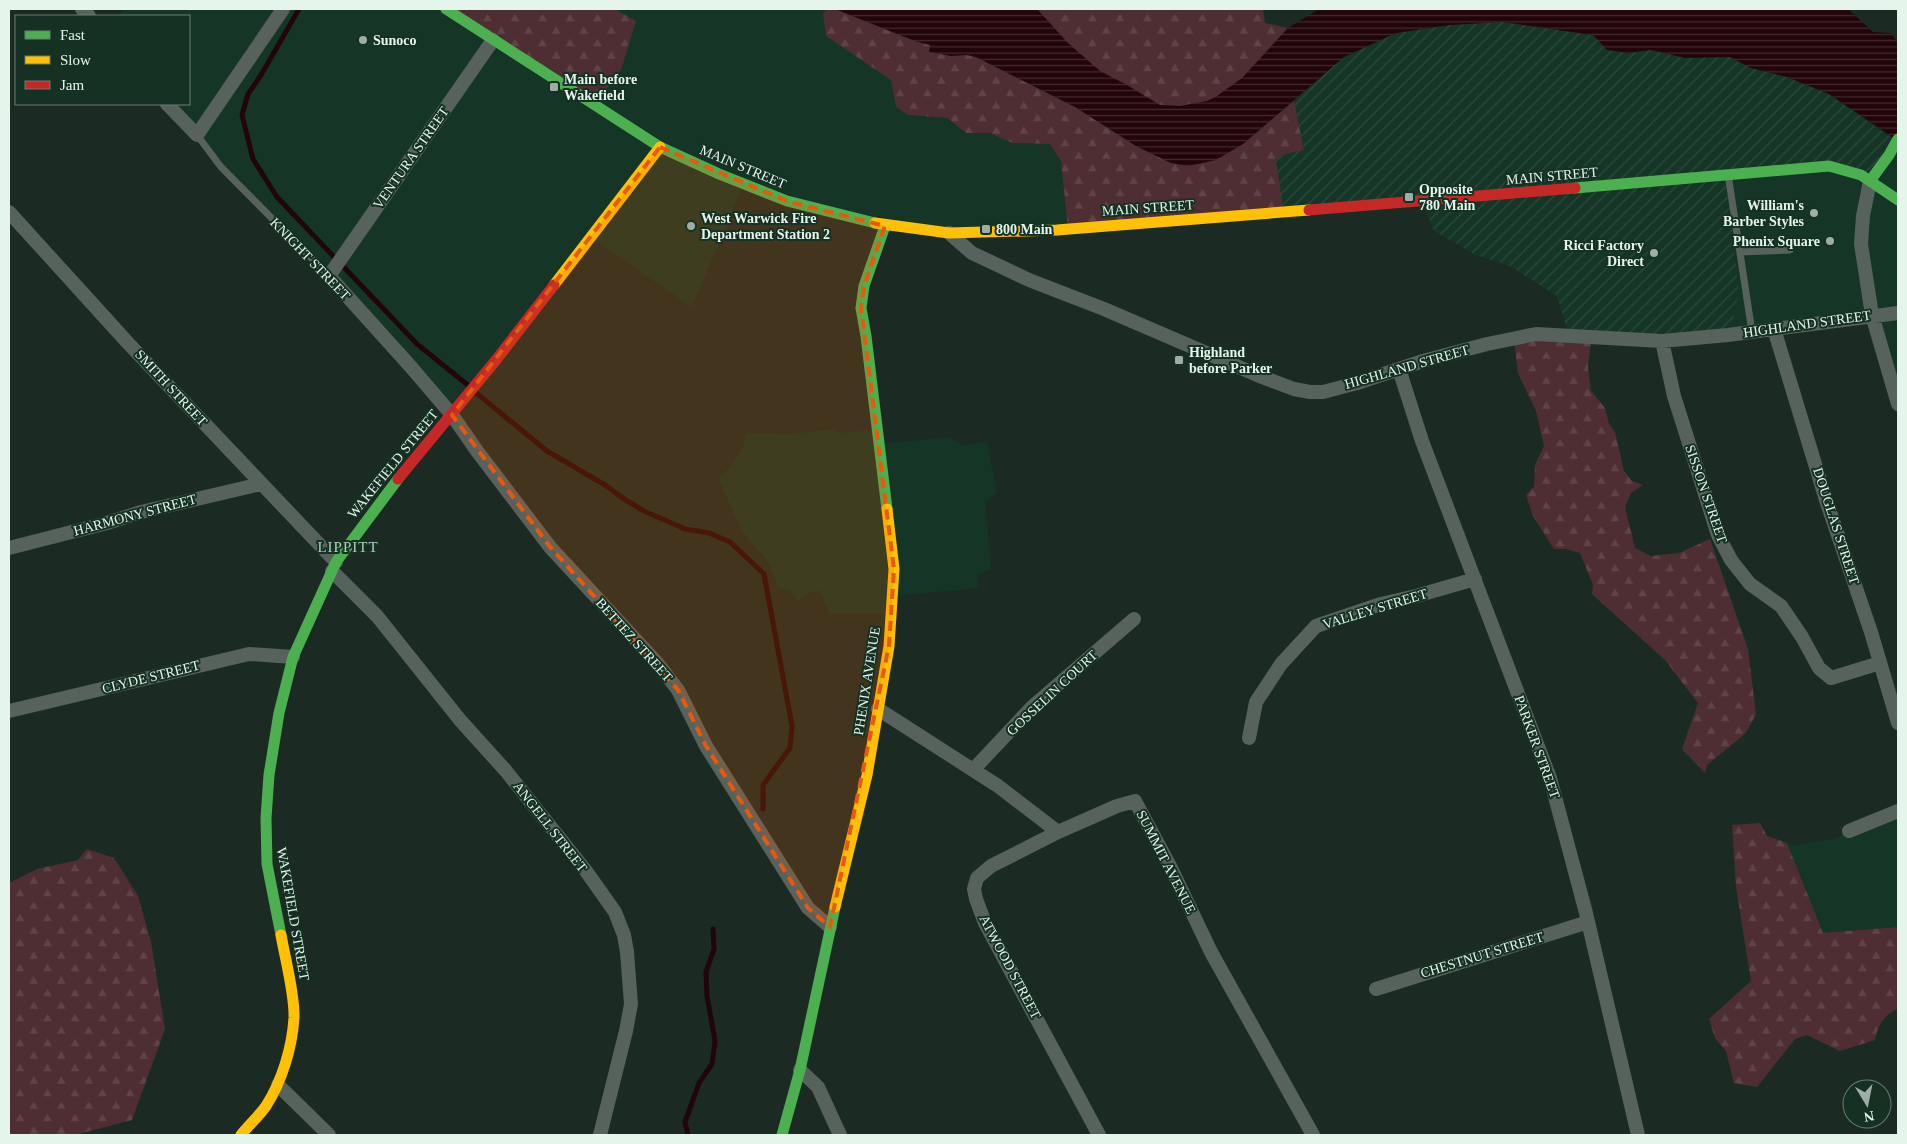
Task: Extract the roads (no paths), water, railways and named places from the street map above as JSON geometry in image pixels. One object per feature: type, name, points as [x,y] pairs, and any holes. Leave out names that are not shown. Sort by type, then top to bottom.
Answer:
[{"type":"main road","name":"MAIN STREET","points":[[446,9],[660,147],[719,174],[788,201],[886,226],[949,233],[1057,230],[1249,216],[1829,166],[1861,176],[1898,200]]},
{"type":"main road","points":[[1870,182],[1898,139]]},
{"type":"main road","name":"WAKEFIELD STREET","points":[[241,1135],[265,1107],[278,1085],[290,1043],[294,1017],[289,976],[267,864],[266,818],[268,775],[279,713],[293,657],[334,567],[413,460],[452,415],[621,200],[660,147]]},
{"type":"main road","name":"PHENIX AVENUE","points":[[782,1135],[800,1070],[821,978],[830,927],[867,775],[889,646],[894,569],[861,308],[864,286],[886,226]]},
{"type":"street","points":[[196,135],[283,9]]},
{"type":"street","name":"VENTURA STREET","points":[[328,276],[493,40]]},
{"type":"street","name":"KNIGHT STREET","points":[[168,105],[196,135]]},
{"type":"street","points":[[1870,182],[1863,216],[1861,244],[1872,315],[1898,404]]},
{"type":"street","name":"SMITH STREET","points":[[9,212],[128,343],[261,484],[334,567]]},
{"type":"street","name":"HIGHLAND STREET","points":[[949,233],[972,253],[1029,280],[1262,378],[1294,389],[1323,392],[1487,344],[1536,334],[1662,341],[1752,332],[1898,313]]},
{"type":"street","name":"KNIGHT STREET","points":[[328,276],[452,415]]},
{"type":"street","name":"DOUGLAS STREET","points":[[1774,329],[1826,500],[1898,723]]},
{"type":"street","name":"SISSON STREET","points":[[1662,341],[1674,396],[1698,474],[1718,535],[1731,560],[1750,584],[1781,606],[1802,637],[1819,668],[1831,678],[1880,663]]},
{"type":"street","name":"PARKER STREET","points":[[1399,369],[1422,441],[1550,778],[1588,922],[1638,1135]]},
{"type":"street","name":"BETTEZ STREET","points":[[452,415],[476,451],[550,547],[658,664],[673,684],[706,746],[808,908],[830,927]]},
{"type":"street","name":"HARMONY STREET","points":[[9,548],[108,523],[141,512],[261,484]]},
{"type":"street","name":"ANGELL STREET","points":[[334,567],[377,616],[460,720],[506,771],[586,871],[615,912],[624,935],[627,952],[631,1004],[600,1135]]},
{"type":"street","name":"VALLEY STREET","points":[[1249,738],[1256,702],[1281,664],[1316,626],[1372,606],[1475,579]]},
{"type":"street","name":"GOSSELIN COURT","points":[[973,770],[1032,707],[1134,619]]},
{"type":"street","name":"CLYDE STREET","points":[[9,711],[249,654],[293,657]]},
{"type":"street","points":[[878,709],[998,786],[1058,832]]},
{"type":"street","name":"SUMMIT AVENUE","points":[[1058,832],[1117,806],[1135,801],[1170,866],[1216,960],[1313,1135]]},
{"type":"street","points":[[1849,831],[1898,811]]},
{"type":"street","name":"ATWOOD STREET","points":[[1058,832],[992,866],[977,878],[974,889],[985,923],[1099,1135]]},
{"type":"street","name":"CHESTNUT STREET","points":[[1376,989],[1588,922]]},
{"type":"street","points":[[800,1070],[818,1087],[840,1135]]},
{"type":"street","points":[[278,1085],[329,1135]]},
{"type":"lane","name":"KNIGHT STREET","points":[[196,135],[221,167],[328,276]]},
{"type":"lane","points":[[1728,174],[1752,332]]},
{"type":"lane","points":[[1740,252],[1790,250]]},
{"type":"waterway","points":[[299,9],[248,94],[242,115],[253,159],[277,197],[417,344],[469,386]]},
{"type":"waterway","points":[[475,392],[547,451],[605,485],[644,511],[685,529],[709,533],[730,542],[764,574],[792,726],[790,748],[763,785],[763,809]]},
{"type":"waterway","points":[[688,1135],[685,1122],[699,1083],[712,1064],[715,1041],[707,996],[706,972],[714,949],[713,929]]},
{"type":"place","name":"Sunoco","points":[[363,40]]},
{"type":"place","name":"Main before Wakefield","points":[[554,87]]},
{"type":"place","name":"Opposite 780 Main","points":[[1409,197]]},
{"type":"place","name":"William's Barber Styles","points":[[1814,213]]},
{"type":"place","name":"West Warwick Fire Department Station 2","points":[[691,226]]},
{"type":"place","name":"800 Main","points":[[986,229]]},
{"type":"place","name":"Phenix Square","points":[[1830,241]]},
{"type":"place","name":"Ricci Factory Direct","points":[[1654,253]]},
{"type":"place","name":"Highland before Parker","points":[[1179,360]]},
{"type":"district","name":"LIPPITT","points":[[348,547]]}]
